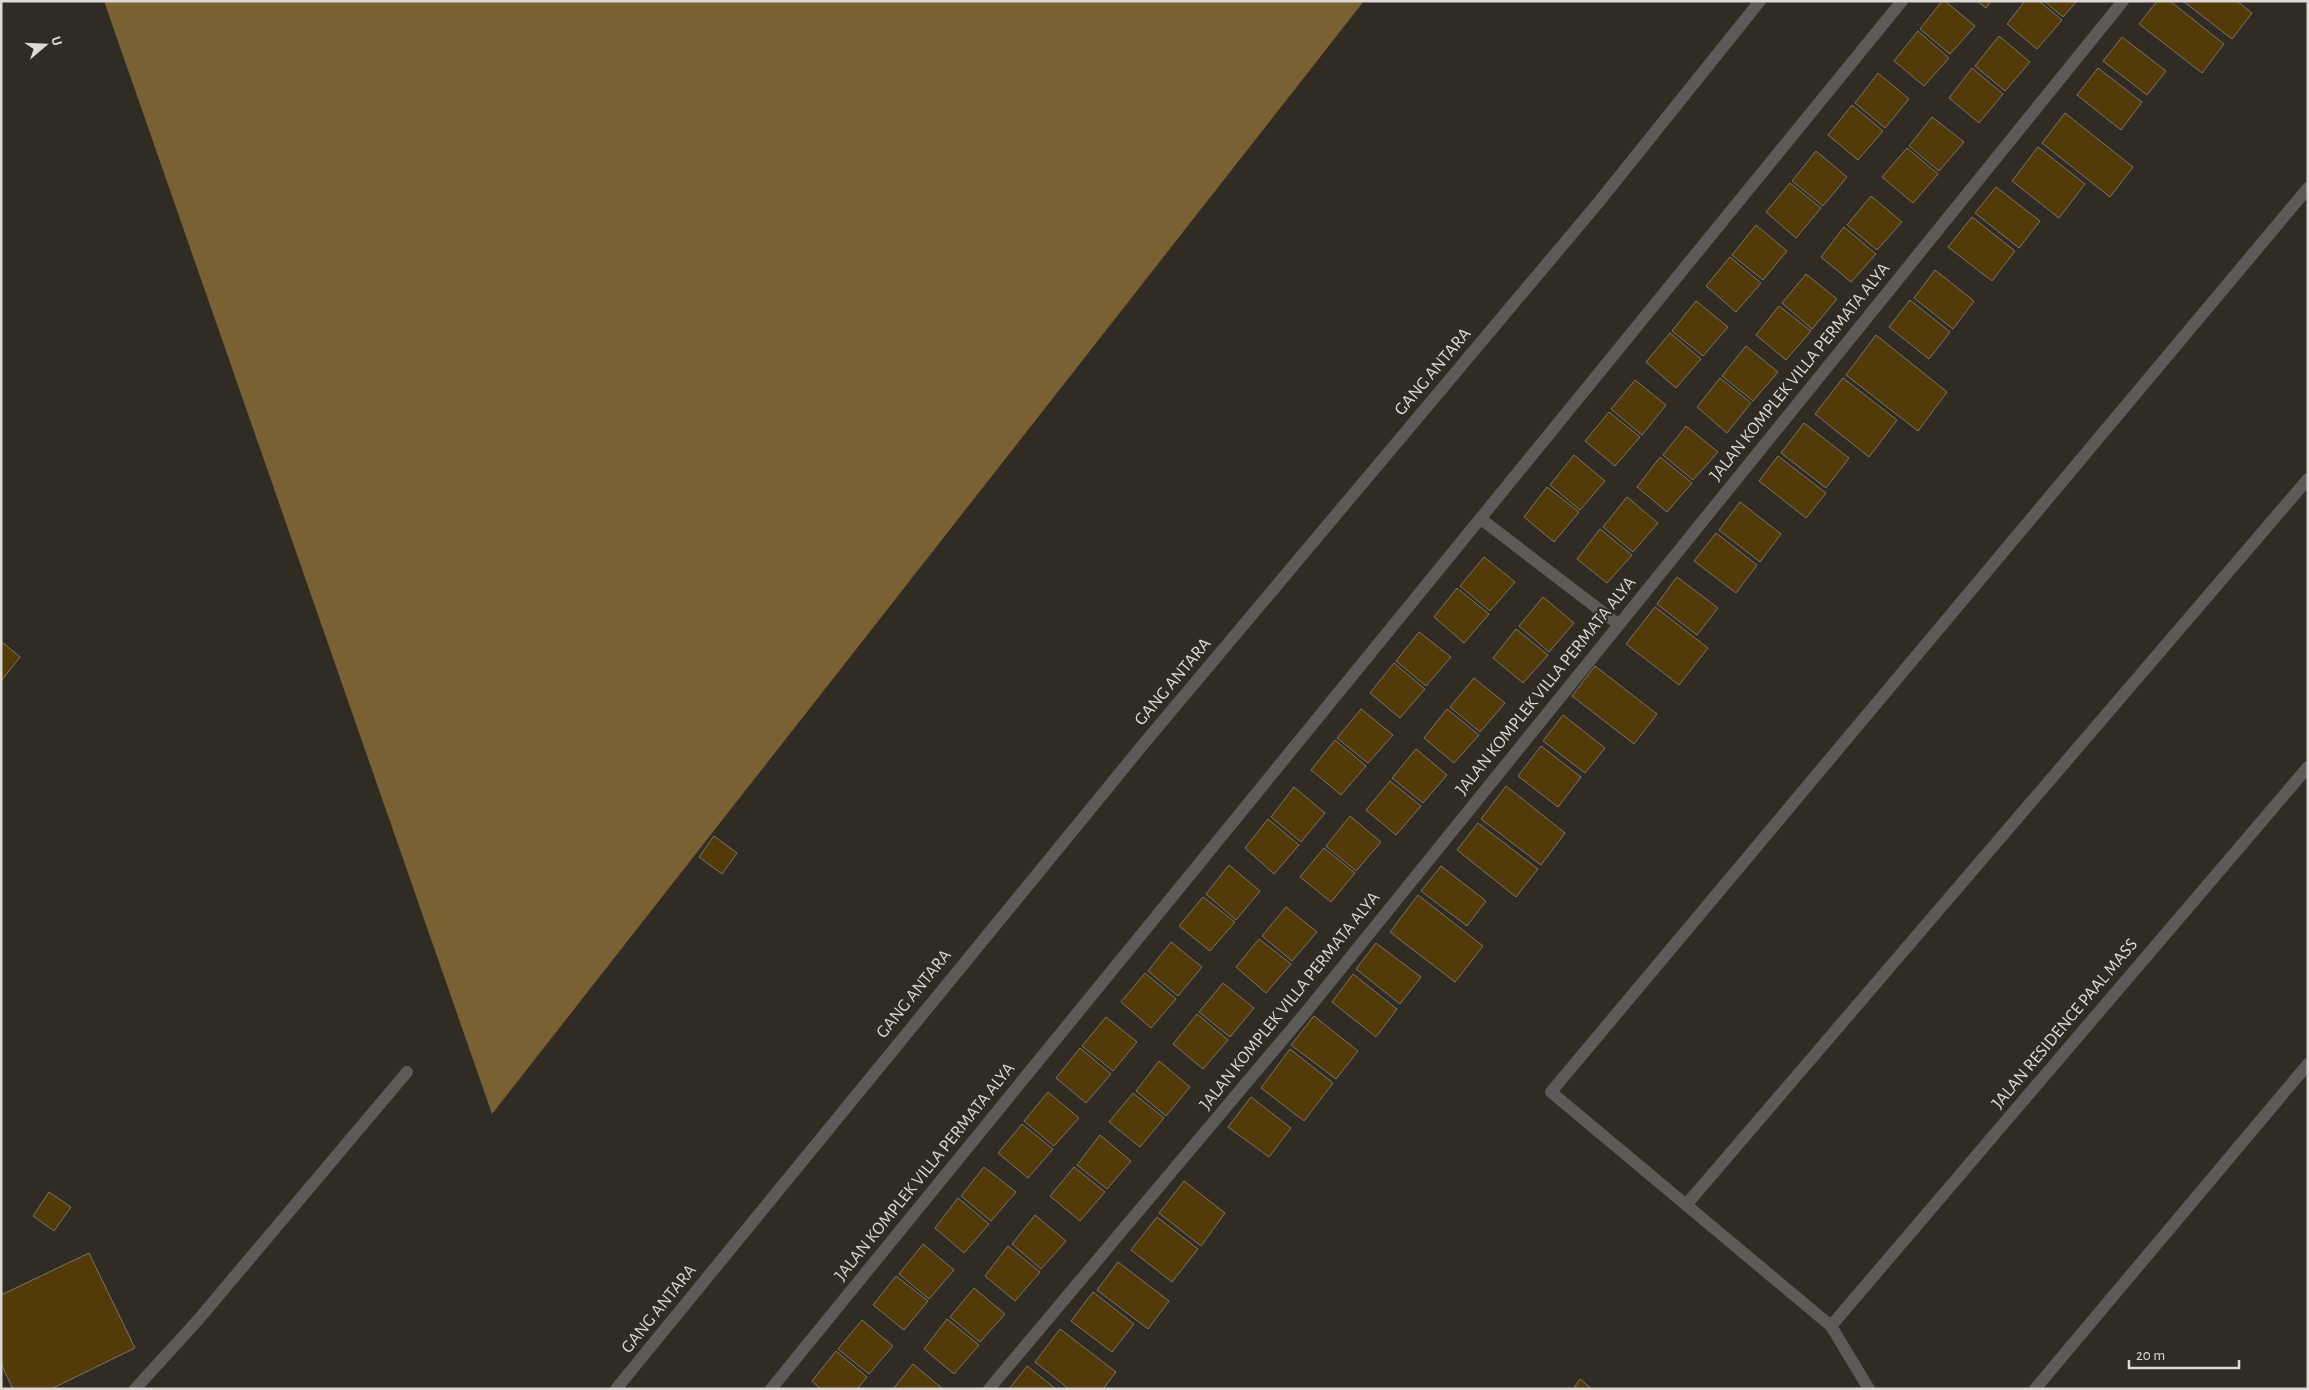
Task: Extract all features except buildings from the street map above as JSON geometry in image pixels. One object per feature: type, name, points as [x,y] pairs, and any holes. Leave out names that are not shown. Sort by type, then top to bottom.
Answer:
[{"type":"street","name":"GANG ANTARA","points":[[616,1389],[1127,764],[1598,203],[1760,1]]},
{"type":"street","name":"JALAN KOMPLEK VILLA PERMATA ALYA","points":[[771,1389],[1902,1]]},
{"type":"street","name":"JALAN KOMPLEK VILLA PERMATA ALYA","points":[[989,1389],[1306,1012],[2123,1]]},
{"type":"street","points":[[1869,1389],[1831,1326],[1551,1092],[2308,188]]},
{"type":"street","points":[[1686,1205],[2308,479]]},
{"type":"street","points":[[1481,519],[1618,624]]},
{"type":"street","name":"JALAN RESIDENCE PAAL MASS","points":[[1831,1326],[2308,767]]},
{"type":"street","points":[[2035,1389],[2308,1064]]},
{"type":"street","points":[[135,1389],[198,1320],[407,1072]]},
{"type":"shaded area","points":[[104,1],[1364,1],[492,1114]]}]
